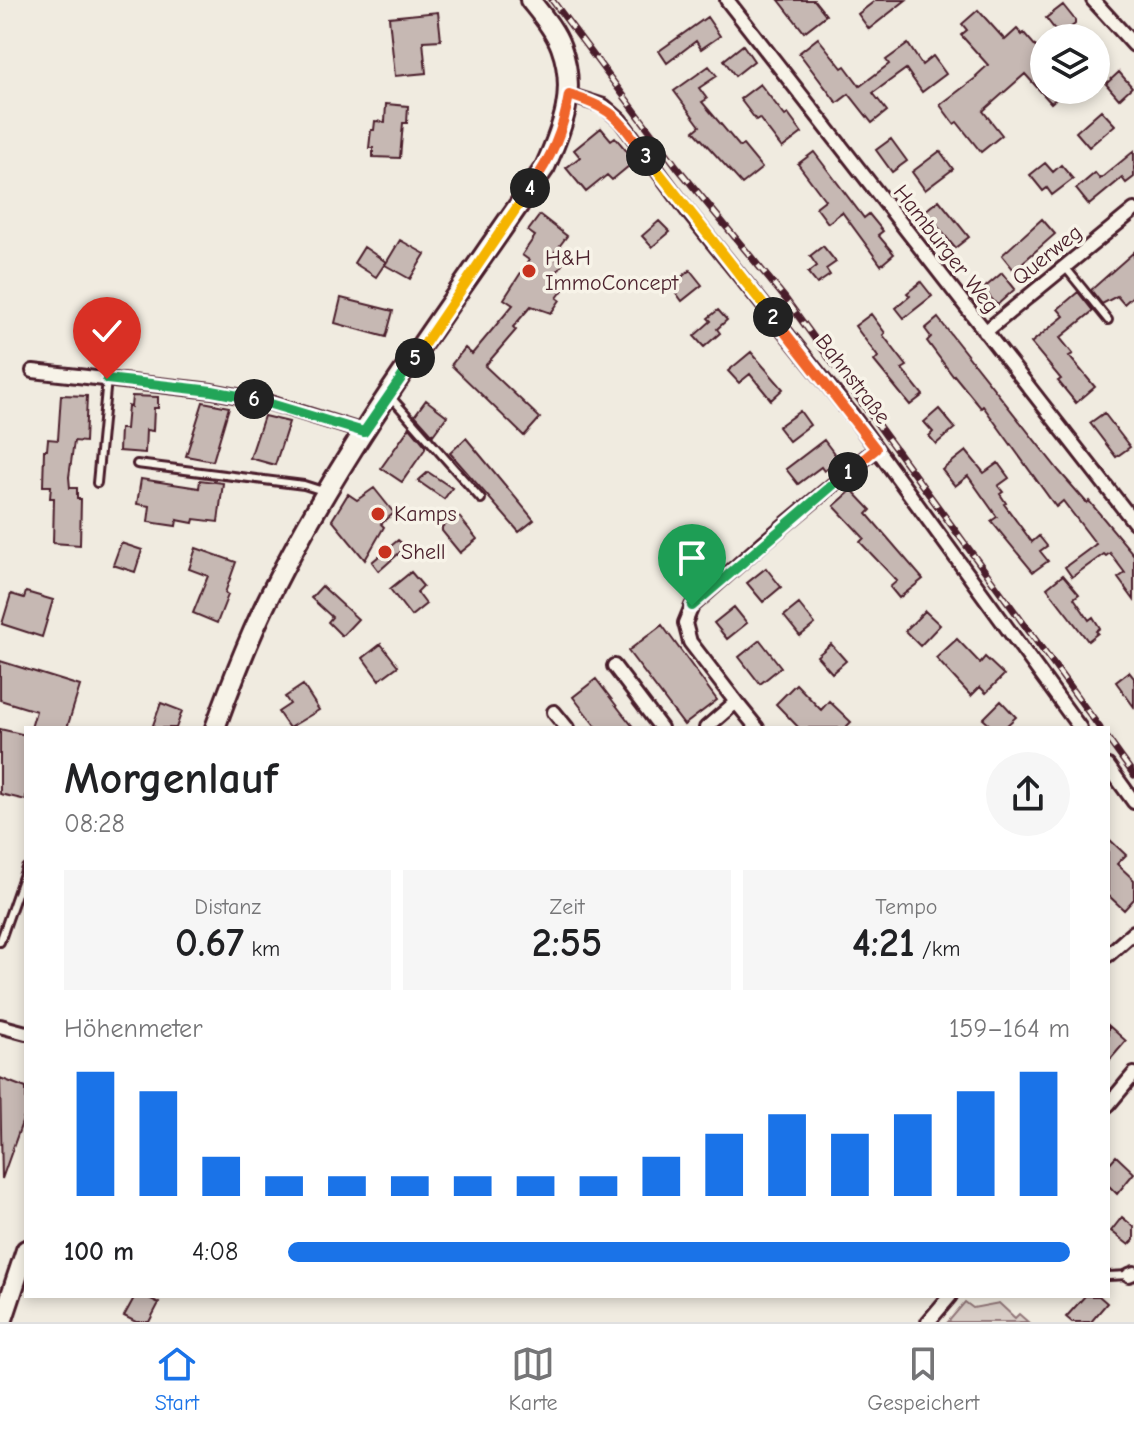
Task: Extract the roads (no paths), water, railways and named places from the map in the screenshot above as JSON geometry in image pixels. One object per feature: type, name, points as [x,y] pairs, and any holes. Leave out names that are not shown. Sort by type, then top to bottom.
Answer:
[{"type":"main road","points":[[216,726],[272,591],[326,492],[545,167],[564,125],[569,95],[561,45],[530,0]]},
{"type":"main road","points":[[2,1322],[24,1256]]},
{"type":"street","name":"Hamburger Weg","points":[[727,0],[1134,522]]},
{"type":"street","points":[[1093,0],[1134,45]]},
{"type":"street","name":"Bahnstraße","points":[[569,95],[604,106],[620,120],[689,213],[876,449],[1079,726]]},
{"type":"street","name":"Querweg","points":[[985,332],[1134,210]]},
{"type":"street","points":[[33,371],[212,391],[264,401],[364,432]]},
{"type":"street","points":[[755,726],[690,642],[685,623],[692,606],[876,449]]},
{"type":"street","points":[[614,666],[659,726]]},
{"type":"street","points":[[708,726],[736,702]]},
{"type":"street","points":[[554,712],[565,726]]},
{"type":"street","points":[[1110,769],[1134,802]]},
{"type":"street","points":[[1110,953],[1134,932]]},
{"type":"street","points":[[0,1026],[24,1032]]},
{"type":"street","points":[[1110,1103],[1134,1074]]},
{"type":"street","points":[[928,1322],[948,1298]]},
{"type":"lane","points":[[1065,267],[1108,320]]},
{"type":"lane","points":[[97,483],[107,379]]},
{"type":"lane","points":[[389,395],[481,499]]},
{"type":"lane","points":[[137,464],[304,485],[326,492]]},
{"type":"lane","points":[[0,942],[24,874]]},
{"type":"lane","points":[[1110,1276],[1132,1274]]},
{"type":"railway","points":[[552,0],[677,167],[785,298],[1099,726]]},
{"type":"railway","points":[[1110,742],[1134,775]]},
{"type":"place","name":"H&H ImmoConcept","points":[[529,271]]},
{"type":"place","name":"Kamps","points":[[378,514]]},
{"type":"place","name":"Shell","points":[[385,552]]}]
